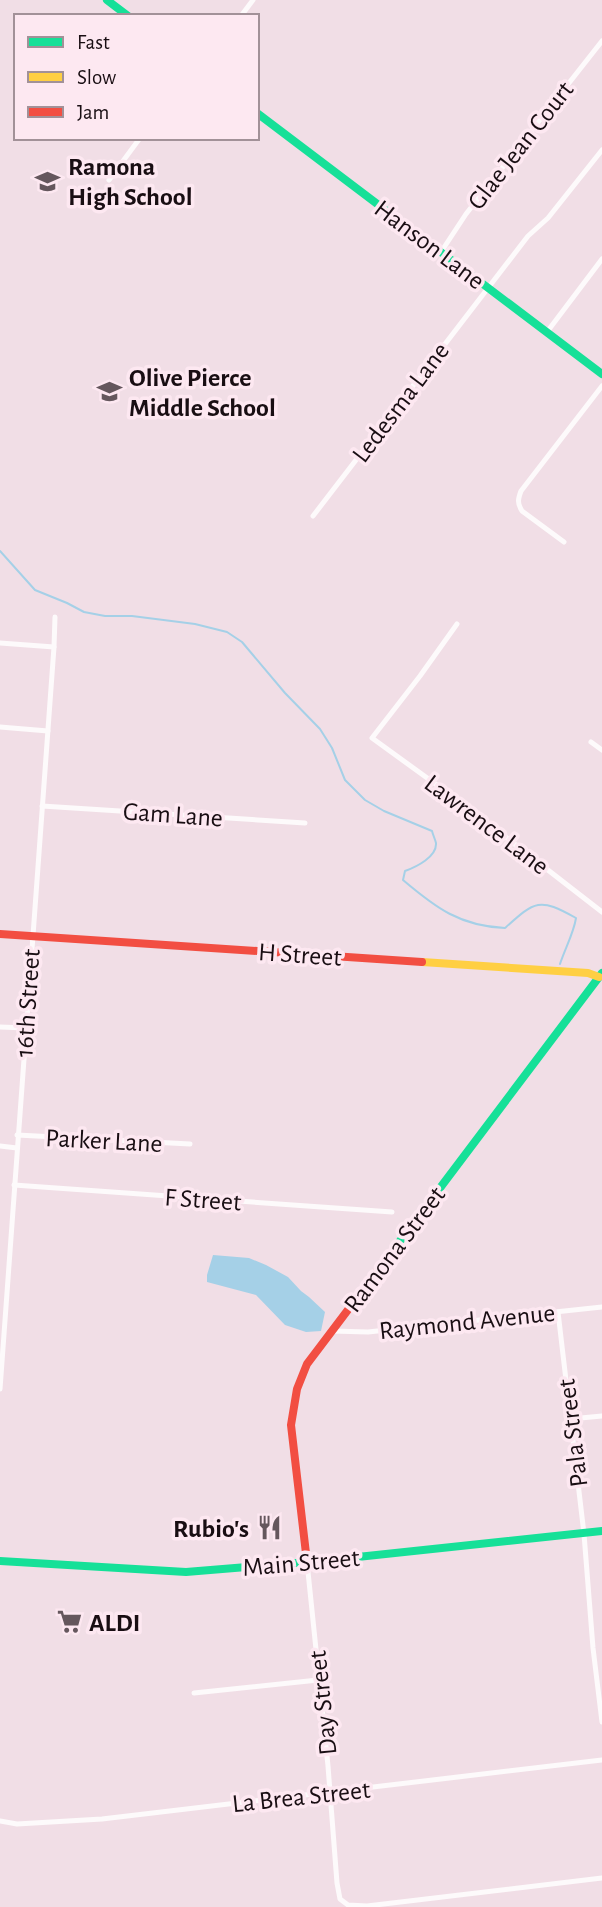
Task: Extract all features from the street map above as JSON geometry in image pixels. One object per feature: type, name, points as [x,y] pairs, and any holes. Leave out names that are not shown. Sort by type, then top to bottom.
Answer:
[{"type":"main road","points":[[107,0],[125,14]]},
{"type":"main road","name":"Hanson Lane","points":[[259,115],[602,374]]},
{"type":"main road","name":"H Street","points":[[0,934],[600,975]]},
{"type":"main road","name":"Ramona Street","points":[[307,1562],[291,1425],[297,1389],[307,1364],[600,975]]},
{"type":"main road","name":"Main Street","points":[[0,1561],[186,1572],[602,1531]]},
{"type":"street","name":"Glae Jean Court","points":[[441,252],[466,214],[602,41]]},
{"type":"street","points":[[108,180],[138,140]]},
{"type":"street","name":"Ledesma Lane","points":[[313,516],[487,287],[528,236],[548,218],[602,150]]},
{"type":"street","points":[[547,332],[602,259]]},
{"type":"street","points":[[564,542],[522,511],[518,500],[521,491],[602,386]]},
{"type":"street","name":"16th Street","points":[[0,1389],[55,617]]},
{"type":"street","name":"Lawrence Lane","points":[[457,624],[372,738],[463,804],[602,912]]},
{"type":"street","points":[[0,643],[54,647]]},
{"type":"street","points":[[0,727],[48,731]]},
{"type":"street","points":[[592,742],[602,750]]},
{"type":"street","name":"Gam Lane","points":[[42,806],[305,823]]},
{"type":"street","points":[[0,1027],[26,1028]]},
{"type":"street","name":"Parker Lane","points":[[18,1135],[190,1144]]},
{"type":"street","points":[[0,1146],[17,1148]]},
{"type":"street","name":"F Street","points":[[14,1185],[392,1212]]},
{"type":"street","name":"Raymond Avenue","points":[[332,1331],[368,1332],[602,1307]]},
{"type":"street","name":"Pala Street","points":[[558,1312],[584,1534],[602,1722]]},
{"type":"street","points":[[570,1419],[602,1416]]},
{"type":"street","name":"Day Street","points":[[307,1562],[338,1895],[348,1905],[367,1906]]},
{"type":"street","points":[[593,1648],[602,1647]]},
{"type":"street","points":[[194,1693],[318,1680]]},
{"type":"street","name":"La Brea Street","points":[[0,1821],[16,1824],[102,1819],[602,1760]]},
{"type":"street","points":[[367,1906],[602,1878]]},
{"type":"water","points":[[213,1255],[249,1258],[288,1277],[325,1312],[321,1331],[306,1332],[285,1325],[256,1295],[207,1282]]},
{"type":"waterway","points":[[0,551],[35,590],[84,612],[195,624],[227,632],[242,642],[320,729],[332,748],[345,780],[365,800],[432,831],[436,843],[433,853],[420,864],[405,871],[403,880],[449,914],[489,927],[505,928],[531,907],[538,905],[564,911],[576,918],[560,964]]},
{"type":"traffic: fast","points":[[107,0],[125,14]]},
{"type":"traffic: fast","points":[[259,115],[602,374]]},
{"type":"traffic: fast","points":[[397,1245],[602,973]]},
{"type":"traffic: fast","points":[[0,1561],[186,1572],[320,1561],[602,1531]]},
{"type":"traffic: slow","points":[[422,962],[588,973],[599,977]]},
{"type":"traffic: jam","points":[[0,934],[422,962]]},
{"type":"traffic: jam","points":[[307,1562],[291,1425],[297,1389],[307,1364],[397,1245]]},
{"type":"place","name":"Ramona High School","points":[[48,181]]},
{"type":"place","name":"Olive Pierce Middle School","points":[[109,392]]},
{"type":"place","name":"Rubio's","points":[[269,1528]]},
{"type":"place","name":"ALDI","points":[[69,1622]]}]
